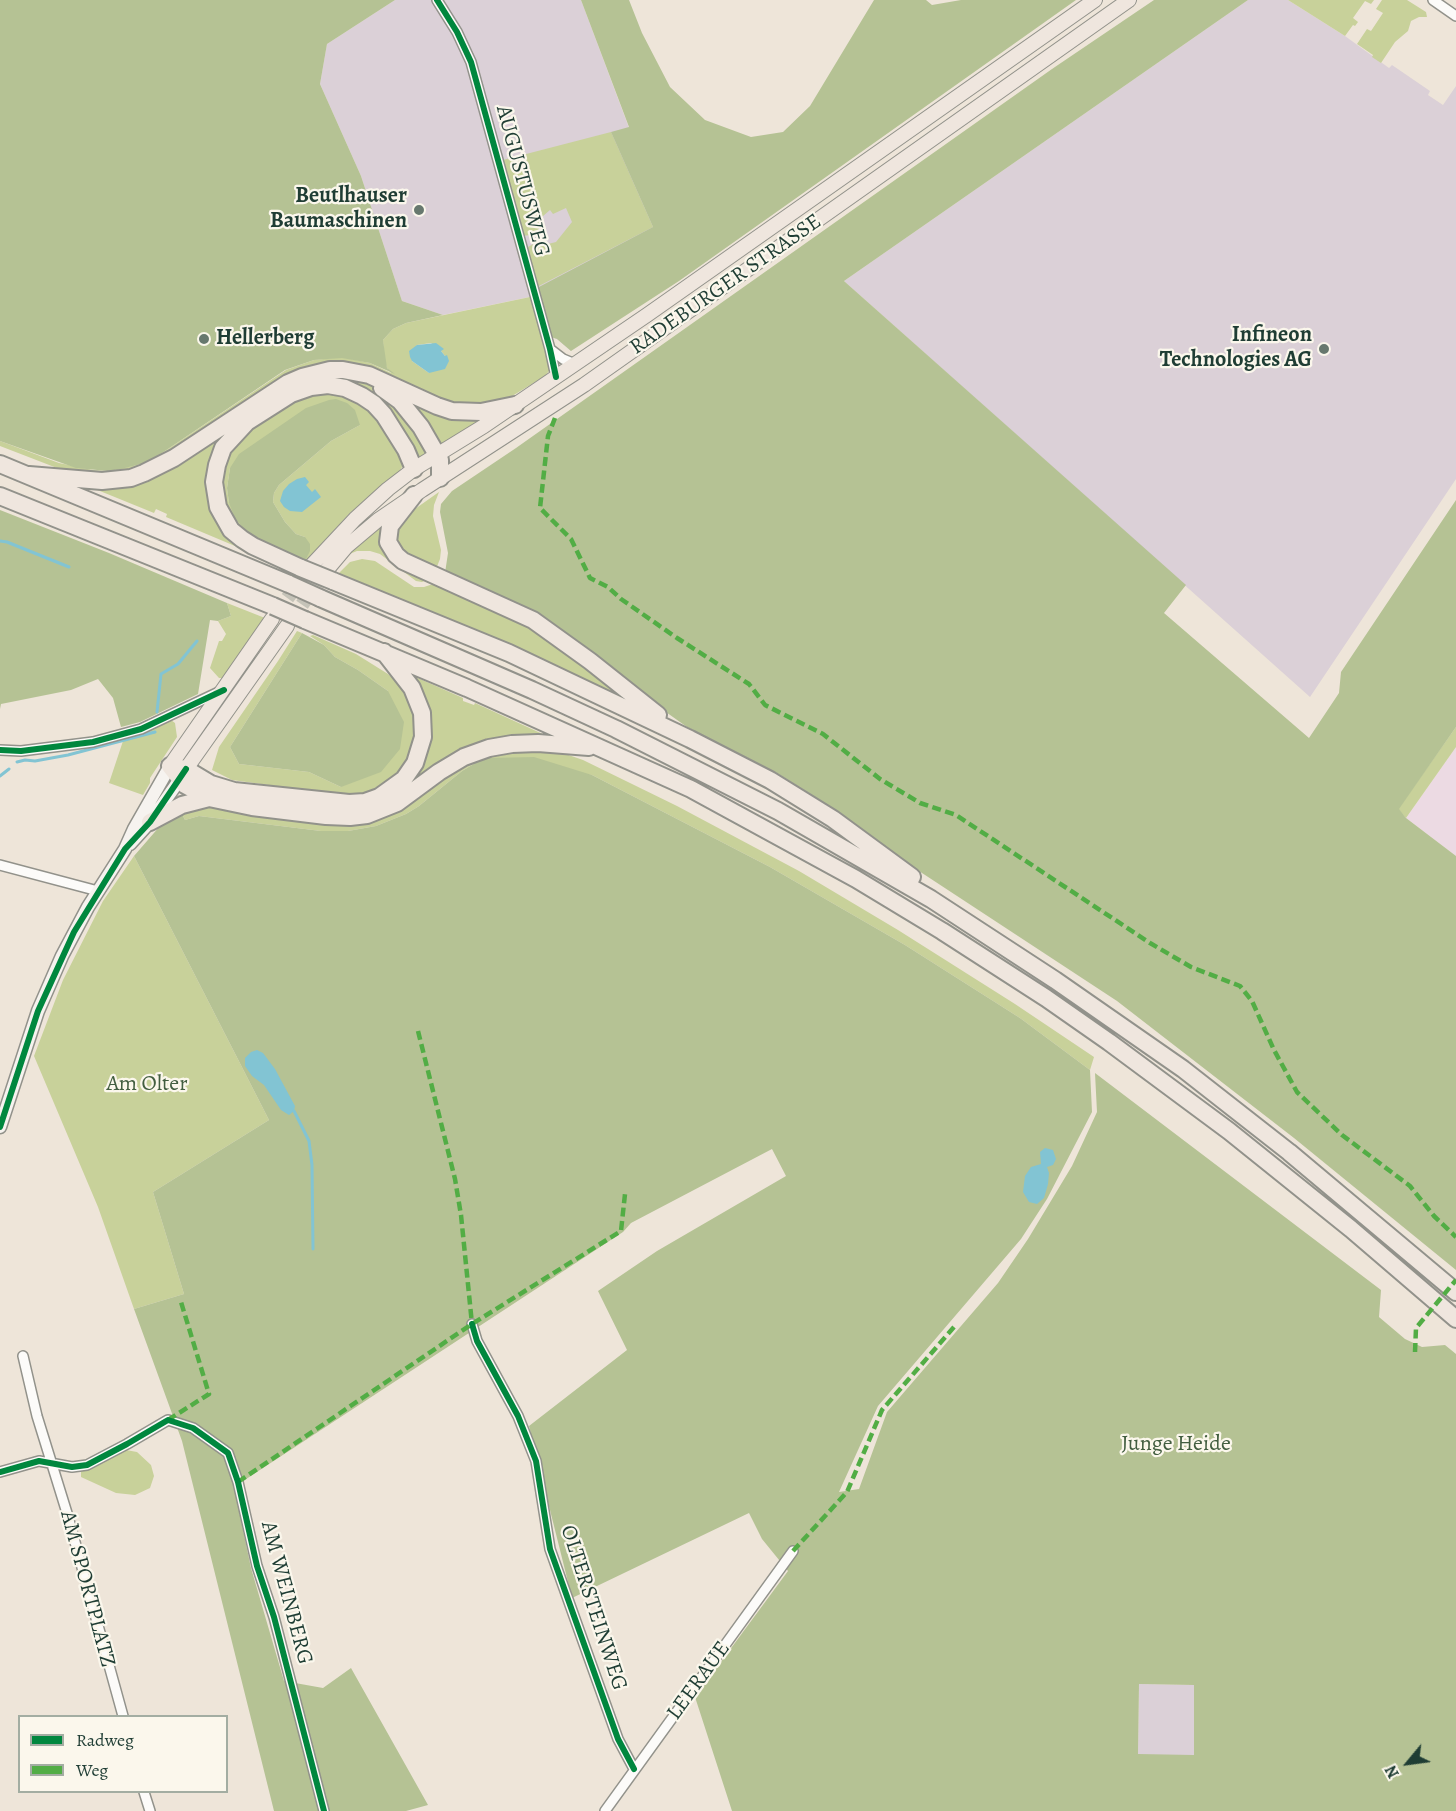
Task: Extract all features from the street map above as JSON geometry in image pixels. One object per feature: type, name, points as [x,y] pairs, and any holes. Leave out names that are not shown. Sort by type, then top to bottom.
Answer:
[{"type":"highway","points":[[29,475],[102,481],[131,478],[174,458],[260,400],[302,376],[330,370],[369,375],[452,411],[481,412],[515,405]]},
{"type":"highway","points":[[356,372],[387,390],[400,401],[416,421],[438,454],[440,478]]},
{"type":"highway","points":[[414,470],[406,450],[384,415],[374,404],[345,388],[311,387],[291,394],[247,422],[224,448],[217,465],[214,482],[218,507],[231,530],[253,546],[509,653],[690,739],[770,780],[833,819],[912,878],[931,899]]},
{"type":"highway","points":[[0,464],[289,584],[522,685],[778,811],[931,899],[1026,960],[1167,1057],[1289,1152],[1456,1292]]},
{"type":"highway","points":[[414,495],[390,526],[388,542],[403,561],[525,617],[548,630],[690,739]]},
{"type":"highway","points":[[0,496],[273,613],[305,620],[383,651],[601,748],[691,789],[856,879],[1046,998],[1109,1042],[1238,1138],[1351,1229],[1456,1319]]},
{"type":"highway","points":[[179,772],[223,789],[327,802],[349,803],[379,797],[404,779],[415,763],[423,737],[422,713],[411,688],[383,651]]},
{"type":"highway","points":[[179,772],[192,790],[209,798],[252,807],[350,817],[367,815],[397,803],[447,767],[464,757],[489,748],[538,743],[601,748]]},
{"type":"highway","points":[[150,822],[182,805],[209,798]]},
{"type":"main road","name":"RADEBURGER STRASSE","points":[[306,567],[388,489],[414,470],[575,364],[1095,0]]},
{"type":"main road","name":"RADEBURGER STRASSE","points":[[329,576],[346,547],[378,520],[584,385],[1129,0]]},
{"type":"main road","points":[[125,849],[150,822],[224,690],[273,613]]},
{"type":"main road","points":[[0,1127],[38,1011],[74,932],[125,849],[134,829],[287,626]]},
{"type":"street","name":"AUGUSTUSWEG","points":[[437,0],[457,32],[471,62],[556,377]]},
{"type":"street","points":[[1433,0],[1456,16]]},
{"type":"street","points":[[550,349],[563,359],[575,364]]},
{"type":"street","points":[[0,750],[21,751],[93,742],[141,729],[224,690]]},
{"type":"street","points":[[0,865],[98,891]]},
{"type":"street","name":"OLTERSTEINWEG","points":[[472,1324],[477,1341],[518,1416],[536,1461],[550,1549],[618,1738],[634,1769]]},
{"type":"street","name":"AM SPORTPLATZ","points":[[23,1356],[37,1416],[123,1715]]},
{"type":"street","name":"AM WEINBERG","points":[[51,1462],[72,1467],[87,1465],[168,1420],[192,1428],[228,1453],[234,1467],[257,1566],[274,1617],[324,1811]]},
{"type":"street","points":[[0,1472],[39,1461],[51,1462]]},
{"type":"street","name":"LEERAUE","points":[[606,1811],[793,1551]]},
{"type":"street","points":[[145,1793],[150,1811]]},
{"type":"shaded area","points":[[395,0],[581,0],[629,128],[612,133],[653,227],[571,351],[557,339],[551,337],[539,295],[443,315],[402,301],[361,176],[320,84],[327,44]]},
{"type":"shaded area","points":[[1248,0],[1288,0],[1345,36],[1389,68],[1392,65],[1430,91],[1428,95],[1443,105],[1456,86],[1456,479],[1310,697],[844,281]]},
{"type":"shaded area","points":[[1456,747],[1456,856],[1406,818]]},
{"type":"shaded area","points":[[1139,1684],[1195,1685],[1194,1756],[1138,1755]]},
{"type":"green space","points":[[0,0],[395,0],[327,44],[320,84],[361,176],[402,301],[443,315],[406,323],[393,329],[383,340],[387,368],[395,374],[370,363],[342,358],[314,360],[285,370],[159,455],[141,464],[121,469],[108,471],[76,468],[0,441]]},
{"type":"green space","points":[[581,0],[629,0],[642,33],[670,87],[705,120],[751,137],[783,132],[810,106],[874,0],[926,0],[932,5],[961,0],[1076,0],[679,281],[571,351],[557,339],[551,337],[537,288],[653,227],[611,132],[629,127]]},
{"type":"green space","points":[[1154,0],[1248,0],[844,281],[1186,585],[1164,613],[1309,738],[1339,693],[1341,672],[1456,500],[1456,727],[1399,809],[1406,818],[1456,856],[1456,1270],[1294,1138],[1117,1001],[922,873],[839,812],[777,773],[687,727],[642,695],[445,573],[448,553],[440,512],[441,504],[452,491],[1052,69]]},
{"type":"green space","points":[[1288,0],[1374,0],[1371,4],[1365,1],[1353,18],[1358,22],[1345,36]]},
{"type":"green space","points":[[1382,0],[1407,0],[1426,12],[1427,17],[1419,17],[1411,21],[1408,31],[1395,42],[1381,63],[1357,44],[1367,29],[1371,31],[1383,13],[1376,9]]},
{"type":"green space","points":[[611,132],[653,227],[537,287],[526,248],[539,241],[548,244],[556,242],[572,222],[566,208],[553,214],[550,210],[543,216],[537,234],[523,236],[503,160]]},
{"type":"green space","points":[[530,297],[550,363],[549,371],[545,376],[504,401],[465,409],[348,365],[164,457],[123,473],[83,474],[57,468],[0,446],[0,441],[59,463],[93,470],[108,471],[141,464],[159,455],[286,370],[314,360],[342,357],[370,363],[391,373],[384,359],[383,340],[393,329],[406,323]],"holes":[[[431,343],[445,356],[429,373],[412,361],[417,345]]]},
{"type":"green space","points":[[325,376],[360,378],[388,394],[431,451],[417,462],[392,418]]},
{"type":"green space","points":[[328,390],[359,399],[388,430],[404,464],[397,475],[350,513],[304,563],[305,537],[296,534],[285,522],[273,502],[274,493],[279,485],[331,441],[360,425],[230,468],[227,488],[229,503],[264,543],[257,544],[229,517],[220,490],[225,458],[241,434],[291,400]]},
{"type":"green space","points":[[402,396],[493,413],[440,448]]},
{"type":"green space","points":[[336,399],[347,403],[355,410],[360,425],[331,441],[279,485],[274,493],[273,502],[285,522],[296,534],[305,537],[310,544],[310,551],[304,563],[264,543],[245,530],[235,518],[229,503],[227,488],[230,468],[239,454],[306,408]]},
{"type":"green space","points":[[248,416],[210,483],[254,554],[166,517],[167,514],[156,509],[154,513],[95,489]]},
{"type":"green space","points":[[446,487],[439,492],[434,505],[433,516],[441,550],[436,569],[402,551],[395,533],[405,516]]},
{"type":"green space","points":[[0,510],[227,603],[231,616],[218,621],[210,620],[198,694],[140,722],[121,727],[113,698],[98,679],[71,690],[1,704],[0,709]]},
{"type":"green space","points":[[387,522],[384,540],[431,578],[422,582],[416,581],[380,554],[370,551],[357,551],[347,555]]},
{"type":"green space","points":[[362,559],[375,561],[414,587],[424,587],[439,582],[552,637],[626,699],[528,653],[336,576],[350,562]]},
{"type":"green space","points":[[227,603],[265,618],[224,678],[219,678],[210,668],[219,641],[222,641],[226,634],[218,621],[231,616]]},
{"type":"green space","points":[[297,631],[302,633],[230,747],[239,764],[309,772],[341,787],[388,691],[335,657],[324,645],[310,636],[313,635],[356,654],[388,674],[398,683],[409,701],[414,716],[414,741],[408,758],[400,770],[367,793],[342,795],[232,780],[212,770],[219,747]]},
{"type":"green space","points":[[302,633],[324,645],[335,657],[388,691],[404,722],[400,749],[381,772],[341,787],[309,772],[239,764],[230,747]]},
{"type":"green space","points":[[411,675],[463,698],[463,701],[474,705],[475,703],[547,736],[524,737],[395,793],[419,767]]},
{"type":"green space","points":[[171,720],[175,723],[177,737],[150,778],[150,783],[143,795],[109,783],[124,738],[143,733]]},
{"type":"green space","points":[[1456,727],[1456,747],[1406,818],[1398,809]]},
{"type":"green space","points":[[501,751],[557,751],[583,760],[677,806],[799,871],[898,930],[1094,1057],[1090,1070],[1020,1018],[905,945],[770,867],[592,775],[477,762],[406,814],[376,826],[348,831],[321,831],[199,816],[185,820],[182,814],[204,806],[328,822],[459,766]]},
{"type":"green space","name":"Junge Heide","points":[[534,757],[592,775],[770,867],[905,945],[1020,1018],[1090,1070],[1092,1112],[1047,1199],[1021,1239],[878,1406],[839,1492],[859,1489],[887,1412],[998,1283],[1028,1239],[1072,1166],[1097,1112],[1095,1073],[1381,1290],[1379,1317],[1405,1339],[1422,1347],[1445,1345],[1456,1354],[1456,1811],[732,1811],[695,1697],[788,1571],[762,1539],[749,1513],[572,1598],[529,1426],[627,1350],[598,1291],[657,1251],[786,1176],[772,1149],[631,1223],[623,1232],[234,1487],[251,1568],[284,1681],[323,1688],[351,1668],[428,1805],[406,1811],[274,1811],[182,1441],[134,1309],[184,1294],[153,1192],[269,1120],[134,856],[160,826],[182,814],[185,820],[199,816],[321,831],[348,831],[376,826],[406,814],[462,771],[489,758]],"holes":[[[1139,1684],[1194,1685],[1194,1755],[1138,1754]]]},
{"type":"green space","name":"Am Olter","points":[[134,856],[269,1120],[153,1192],[184,1294],[134,1309],[98,1207],[34,1056],[63,980],[103,901]]},
{"type":"green space","points":[[126,1450],[137,1452],[151,1465],[154,1476],[150,1488],[135,1495],[116,1493],[81,1477],[81,1471]]},
{"type":"water","points":[[436,343],[444,349],[441,351],[445,356],[447,355],[449,361],[445,369],[429,373],[412,361],[409,351],[417,345]]},
{"type":"water","points":[[305,477],[309,482],[306,485],[312,492],[315,489],[321,497],[302,512],[290,511],[280,501],[283,491],[289,484]]},
{"type":"water","points":[[257,1050],[263,1053],[275,1069],[295,1106],[294,1111],[289,1115],[281,1110],[264,1085],[252,1076],[245,1066],[245,1058]]},
{"type":"water","points":[[1045,1148],[1053,1150],[1056,1159],[1053,1165],[1047,1167],[1048,1184],[1044,1198],[1037,1204],[1029,1202],[1023,1192],[1025,1176],[1031,1167],[1041,1164],[1040,1152]]},
{"type":"waterway","points":[[0,541],[69,567]]},
{"type":"waterway","points":[[157,712],[161,674],[178,664],[197,641]]},
{"type":"waterway","points":[[17,762],[68,755],[155,732]]},
{"type":"waterway","points":[[0,776],[9,769]]},
{"type":"waterway","points":[[294,1111],[309,1141],[312,1165],[313,1249]]},
{"type":"tunnel","points":[[275,615],[311,566]]},
{"type":"tunnel","points":[[290,622],[325,572]]},
{"type":"marked path","points":[[555,418],[548,436],[540,508],[571,539],[590,578],[608,587],[621,599],[677,638],[749,684],[765,705],[823,734],[880,779],[920,803],[956,815],[1150,943],[1191,967],[1240,986],[1252,1001],[1274,1050],[1297,1092],[1342,1135],[1410,1186],[1434,1216],[1456,1237]]},
{"type":"marked path","points":[[418,1031],[455,1179],[472,1324]]},
{"type":"marked path","points":[[238,1482],[472,1324],[621,1231],[625,1194]]},
{"type":"marked path","points":[[1415,1352],[1416,1328],[1456,1280]]},
{"type":"marked path","points":[[168,1420],[209,1394],[181,1302]]},
{"type":"marked path","points":[[793,1551],[847,1492],[882,1410],[954,1327]]},
{"type":"cycle path","points":[[437,0],[457,32],[471,62],[556,377]]},
{"type":"cycle path","points":[[0,750],[21,751],[93,742],[141,729],[224,690]]},
{"type":"cycle path","points":[[0,1127],[38,1011],[74,932],[125,849],[150,822],[186,769]]},
{"type":"cycle path","points":[[472,1324],[477,1341],[518,1416],[536,1461],[550,1549],[618,1739],[634,1769]]},
{"type":"cycle path","points":[[0,1472],[39,1461],[72,1467],[87,1465],[168,1420],[193,1428],[228,1453],[238,1482],[257,1566],[274,1617],[324,1811]]},
{"type":"place","name":"Beutlhauser Baumaschinen","points":[[419,210]]},
{"type":"place","name":"Hellerberg","points":[[204,339]]},
{"type":"place","name":"Infineon Technologies AG","points":[[1324,349]]}]
